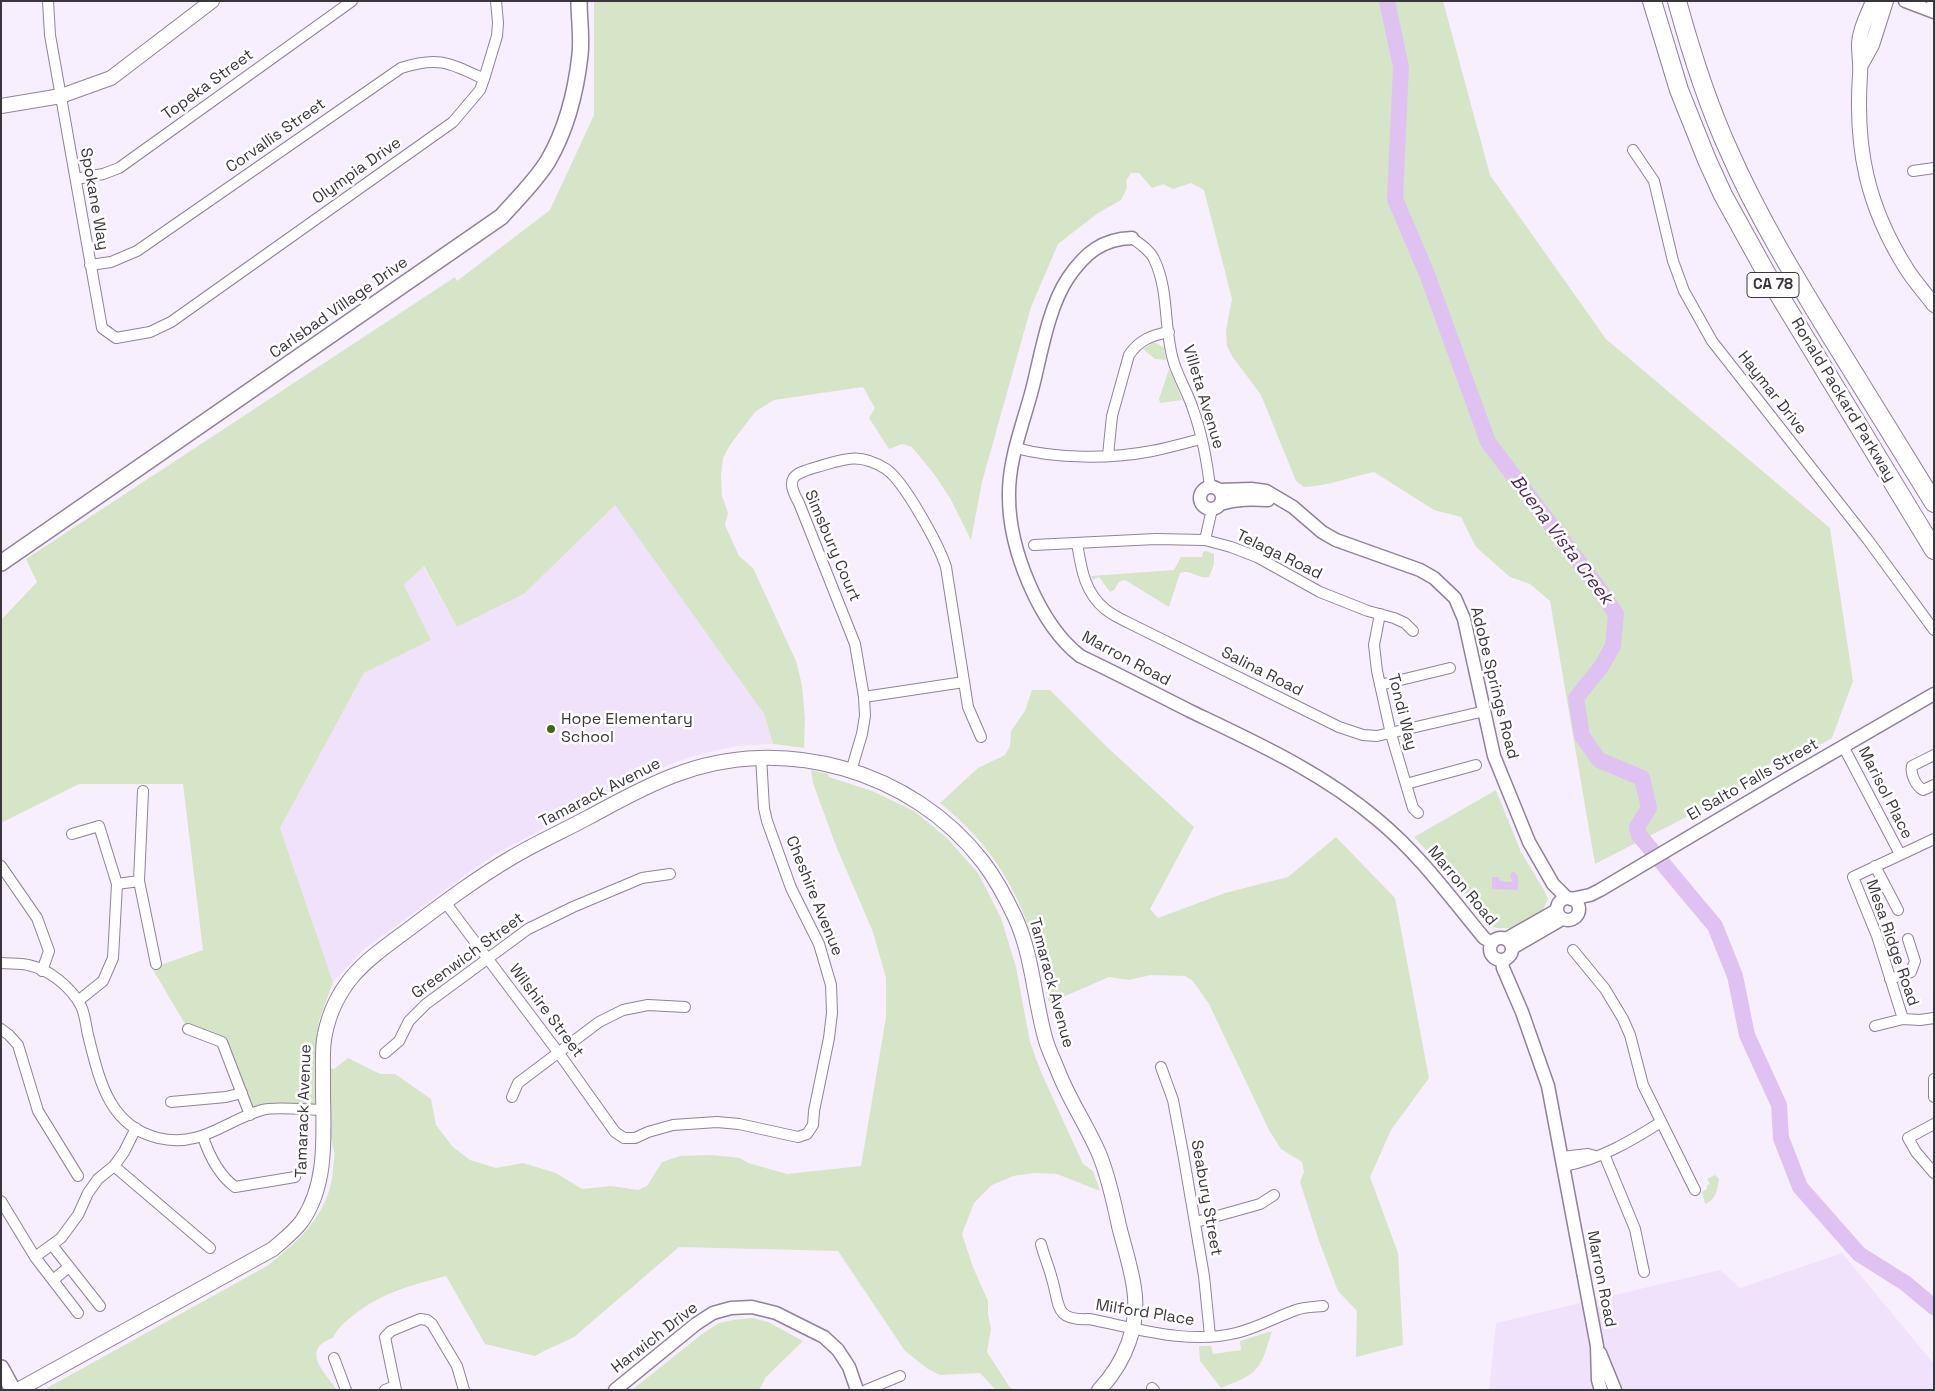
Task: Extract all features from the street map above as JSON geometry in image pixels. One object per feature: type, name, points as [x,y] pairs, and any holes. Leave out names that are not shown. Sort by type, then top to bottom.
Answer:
[{"type":"highway","name":"Ronald Packard Parkway","points":[[1652,1],[1680,90],[1707,160],[1723,195],[1770,280],[1934,550]]},
{"type":"highway","name":"Ronald Packard Parkway","points":[[1678,1],[1694,60],[1712,110],[1728,151],[1750,196],[1800,284],[1934,503]]},
{"type":"main road","points":[[1,106],[61,96],[111,78],[212,1]]},
{"type":"main road","name":"Carlsbad Village Drive","points":[[1,563],[501,217],[524,193],[547,161],[562,130],[576,82],[580,53],[579,1]]},
{"type":"main road","points":[[1873,1],[1859,44],[1861,65],[1858,124],[1861,153],[1871,196],[1886,233],[1907,270],[1934,305]]},
{"type":"main road","points":[[1861,65],[1872,45],[1886,1]]},
{"type":"main road","name":"Tamarack Avenue","points":[[18,1390],[273,1249],[294,1231],[304,1218],[318,1187],[323,1158],[324,1038],[333,1006],[344,988],[367,962],[445,902],[514,856],[676,774],[720,761],[762,756],[800,758],[830,764],[878,781],[913,799],[962,838],[983,862],[1001,890],[1017,922],[1027,954],[1046,1040],[1060,1077],[1100,1155],[1108,1179],[1134,1289],[1133,1327],[1123,1356],[1108,1381],[1099,1390]]},
{"type":"main road","points":[[1,1368],[13,1390]]},
{"type":"street","name":"Spokane Way","points":[[48,1],[50,35],[102,328],[116,338],[150,332],[170,322]]},
{"type":"street","name":"Topeka Street","points":[[76,179],[103,174],[119,168],[352,1]]},
{"type":"street","name":"Olympia Drive","points":[[170,322],[452,122],[480,90],[484,79],[497,36],[496,1]]},
{"type":"street","points":[[1904,1],[1934,12]]},
{"type":"street","name":"Corvallis Street","points":[[90,265],[110,262],[137,251],[401,68],[422,62],[451,63],[484,79]]},
{"type":"street","name":"Haymar Drive","points":[[1633,150],[1654,181],[1673,261],[1684,291],[1712,341],[1868,540],[1934,630]]},
{"type":"street","points":[[1913,170],[1934,168]]},
{"type":"street","name":"Marron Road","points":[[1132,238],[1117,238],[1096,248],[1081,261],[1068,279],[1053,311],[1010,477],[1009,498],[1015,547],[1023,570],[1055,630],[1067,646],[1080,656],[1266,747],[1326,780],[1378,820],[1409,848],[1434,875],[1484,938],[1492,943]]},
{"type":"street","name":"Villeta Avenue","points":[[1132,238],[1150,252],[1155,262],[1165,297],[1174,363],[1193,407],[1208,468],[1215,488]]},
{"type":"street","points":[[1108,455],[1112,416],[1130,355],[1135,347],[1145,339],[1169,332]]},
{"type":"street","points":[[1016,448],[1062,457],[1108,455],[1150,451],[1201,439]]},
{"type":"street","name":"Simsbury Court","points":[[851,771],[862,734],[865,716],[864,697],[855,644],[799,503],[792,491],[792,482],[796,474],[806,469],[852,458],[871,461],[888,470],[900,482],[942,554],[946,567],[968,708],[981,736]]},
{"type":"street","points":[[1205,540],[1216,506],[1222,497],[1215,488],[1202,491],[1200,498],[1202,505],[1216,506]]},
{"type":"street","name":"Adobe Springs Road","points":[[1215,488],[1266,491],[1275,498],[1294,507],[1322,532],[1336,540],[1420,570],[1434,578],[1455,598],[1464,619],[1497,764],[1529,842],[1563,906]]},
{"type":"street","name":"Adobe Springs Road","points":[[1216,506],[1237,500],[1256,498],[1266,500],[1275,498]]},
{"type":"street","name":"Telaga Road","points":[[1034,545],[1156,539],[1205,540],[1257,557],[1320,592],[1394,618],[1405,623],[1413,631]]},
{"type":"street","name":"Salina Road","points":[[1077,542],[1079,561],[1084,578],[1092,594],[1105,609],[1129,623],[1339,727],[1363,735],[1391,734],[1485,711]]},
{"type":"street","name":"Tondi Way","points":[[1380,614],[1374,645],[1380,685],[1391,734],[1413,808],[1418,813]]},
{"type":"street","points":[[1380,685],[1450,668]]},
{"type":"street","points":[[864,697],[964,682]]},
{"type":"street","name":"El Salto Falls Street","points":[[1509,944],[1563,906],[1595,893],[1716,820],[1934,694]]},
{"type":"street","name":"Marisol Place","points":[[1844,746],[1900,854]]},
{"type":"street","points":[[1934,755],[1912,766],[1911,771],[1923,790],[1934,785]]},
{"type":"street","name":"Cheshire Avenue","points":[[624,1138],[635,1138],[673,1125],[717,1122],[738,1124],[798,1137],[807,1134],[813,1125],[814,1111],[830,1038],[832,1013],[831,986],[826,962],[791,888],[764,808],[762,756]]},
{"type":"street","points":[[1406,784],[1476,765]]},
{"type":"street","points":[[143,791],[138,881],[156,964]]},
{"type":"street","points":[[72,834],[99,826],[117,884],[113,958],[103,981],[78,1001]]},
{"type":"street","points":[[1898,910],[1875,866],[1934,839]]},
{"type":"street","points":[[1,866],[37,918],[49,951],[42,971]]},
{"type":"street","name":"Mesa Ridge Road","points":[[1875,866],[1853,877],[1877,936],[1903,1019]]},
{"type":"street","name":"Greenwich Street","points":[[385,1053],[399,1042],[409,1021],[426,1004],[528,929],[642,878],[670,874]]},
{"type":"street","points":[[117,884],[138,881]]},
{"type":"street","name":"El Salto Falls Street","points":[[1579,909],[1595,893]]},
{"type":"street","name":"Wilshire Street","points":[[445,902],[616,1132],[624,1138]]},
{"type":"street","points":[[1576,902],[1579,909],[1578,914],[1574,918],[1568,920],[1563,906],[1576,902]]},
{"type":"street","points":[[1498,938],[1509,944],[1510,955],[1502,960],[1492,956],[1490,949],[1492,943],[1498,938]]},
{"type":"street","points":[[1890,979],[1911,972],[1915,961],[1908,939]]},
{"type":"street","points":[[1573,950],[1584,967],[1605,989],[1630,1035],[1643,1085],[1695,1190]]},
{"type":"street","name":"Marron Road","points":[[1502,960],[1503,968],[1522,1012],[1548,1086],[1597,1346],[1598,1380],[1601,1390]]},
{"type":"street","points":[[1,963],[29,965],[52,976],[72,992],[82,1007],[100,1080],[108,1100],[125,1121],[145,1134],[181,1140],[203,1137],[264,1109],[323,1110]]},
{"type":"street","points":[[512,1098],[518,1082],[599,1022],[623,1010],[648,1005],[684,1007]]},
{"type":"street","points":[[1876,1026],[1903,1019],[1920,1020],[1934,1018]]},
{"type":"street","points":[[1,1029],[9,1034],[18,1045],[38,1111],[78,1176]]},
{"type":"street","points":[[188,1030],[222,1042],[250,1115]]},
{"type":"street","name":"Seabury Street","points":[[1161,1068],[1173,1100],[1196,1222],[1210,1336]]},
{"type":"street","points":[[1934,1079],[1934,1097]]},
{"type":"street","points":[[171,1102],[226,1097],[242,1093]]},
{"type":"street","points":[[1563,1162],[1590,1160],[1662,1122]]},
{"type":"street","points":[[1934,1124],[1908,1138],[1916,1152],[1934,1173]]},
{"type":"street","points":[[35,1257],[61,1238],[78,1215],[88,1193],[98,1179],[114,1166],[124,1152],[136,1128]]},
{"type":"street","points":[[203,1137],[209,1155],[228,1182],[235,1187],[295,1177]]},
{"type":"street","points":[[1599,1155],[1635,1229],[1644,1272]]},
{"type":"street","points":[[114,1166],[210,1248]]},
{"type":"street","points":[[1196,1222],[1260,1204],[1274,1194]]},
{"type":"street","points":[[1,1201],[35,1257],[78,1313]]},
{"type":"street","name":"Milford Place","points":[[1041,1244],[1053,1280],[1057,1305],[1064,1314],[1073,1320],[1089,1319],[1187,1337],[1210,1336],[1235,1334],[1262,1325],[1298,1309],[1323,1306]]},
{"type":"street","points":[[52,1245],[100,1306]]},
{"type":"street","points":[[53,1280],[69,1267]]},
{"type":"street","name":"Harwich Drive","points":[[615,1390],[696,1324],[713,1313],[731,1308],[752,1307],[776,1313],[824,1337],[838,1350],[849,1367],[857,1390]]},
{"type":"street","points":[[392,1389],[385,1338],[390,1331],[420,1319],[427,1320],[432,1324],[457,1366],[464,1390]]},
{"type":"street","name":"Marron Road","points":[[1597,1346],[1615,1390]]},
{"type":"street","points":[[334,1358],[346,1390]]},
{"type":"street","points":[[866,1390],[900,1376]]},
{"type":"shaded area","name":"Hope Elementary School","points":[[615,504],[764,714],[773,744],[737,746],[675,762],[632,782],[499,852],[364,949],[333,982],[280,828],[364,673],[431,640],[404,585],[423,566],[457,627],[524,594]]},
{"type":"shaded area","points":[[1511,872],[1518,876],[1518,890],[1492,889],[1492,877],[1499,877],[1500,881],[1512,882],[1513,880],[1510,878]]},
{"type":"shaded area","points":[[1842,1253],[1934,1364],[1934,1390],[1489,1390],[1496,1323],[1720,1270],[1740,1288]]},
{"type":"green space","points":[[594,1],[1443,1],[1490,175],[1606,339],[1830,528],[1853,681],[1832,738],[1792,761],[1784,760],[1771,763],[1733,793],[1595,864],[1550,601],[1530,584],[1510,577],[1476,547],[1461,517],[1434,510],[1374,472],[1313,486],[1304,487],[1296,481],[1261,395],[1232,356],[1227,346],[1226,330],[1232,299],[1204,190],[1191,183],[1173,189],[1163,184],[1152,188],[1139,173],[1131,173],[1126,181],[1127,188],[1121,200],[1098,213],[1058,244],[1031,307],[982,482],[971,540],[950,498],[934,474],[912,447],[902,444],[889,449],[869,418],[875,408],[863,387],[774,400],[755,412],[730,445],[723,458],[721,476],[722,496],[728,513],[725,525],[739,556],[753,568],[796,661],[802,685],[805,720],[804,748],[773,744],[764,714],[615,505],[524,594],[457,627],[424,566],[404,585],[431,640],[364,673],[280,828],[333,982],[319,1021],[315,1053],[317,1067],[334,1069],[348,1058],[380,1074],[395,1074],[431,1099],[436,1125],[453,1147],[470,1160],[496,1168],[523,1163],[556,1173],[582,1189],[611,1186],[638,1190],[647,1186],[662,1162],[680,1156],[712,1155],[740,1158],[748,1163],[787,1174],[861,1166],[886,1017],[886,978],[873,932],[836,846],[813,783],[811,770],[828,774],[829,777],[872,791],[914,811],[947,838],[978,873],[1001,918],[1016,967],[1030,1042],[1041,1072],[1083,1164],[1093,1171],[1100,1191],[1057,1174],[1035,1173],[1013,1176],[992,1185],[974,1203],[962,1234],[973,1267],[988,1301],[991,1329],[987,1352],[1009,1386],[1014,1390],[996,1390],[980,1373],[940,1375],[928,1369],[905,1351],[838,1251],[679,1247],[574,1337],[535,1356],[485,1344],[446,1276],[395,1291],[383,1297],[345,1322],[333,1338],[323,1343],[316,1355],[318,1362],[337,1390],[47,1390],[47,1388],[267,1266],[279,1257],[311,1225],[326,1200],[331,1185],[334,1153],[322,1110],[250,1115],[222,1042],[188,1029],[152,968],[203,950],[183,784],[79,784],[1,823],[1,620],[37,582],[26,559],[455,277],[457,281],[550,210],[594,115]]},
{"type":"green space","points":[[1152,343],[1156,343],[1164,348],[1166,360],[1155,359],[1143,349]]},
{"type":"green space","points":[[1169,369],[1182,400],[1160,403],[1159,399]]},
{"type":"green space","points":[[1206,551],[1214,554],[1214,564],[1209,577],[1205,578],[1188,572],[1180,573],[1169,607],[1125,580],[1119,582],[1114,590],[1110,592],[1099,577],[1093,580],[1091,576],[1174,570],[1181,557],[1202,557],[1203,552]]},
{"type":"green space","points":[[1032,690],[1050,690],[1106,746],[1194,827],[1150,909],[1158,918],[1225,893],[1288,877],[1336,837],[1395,898],[1429,1078],[1391,1130],[1370,1177],[1398,1253],[1403,1345],[1356,1357],[1357,1311],[1338,1291],[1319,1241],[1300,1182],[1304,1172],[1302,1162],[1281,1149],[1269,1130],[1209,1004],[1193,981],[1185,976],[1151,975],[1129,980],[1109,977],[1049,1003],[1034,944],[1014,892],[1001,869],[984,846],[964,824],[940,803],[978,768],[1005,755],[1010,746],[1011,731],[1025,711]]},
{"type":"green space","points":[[1496,790],[1521,852],[1548,899],[1542,912],[1514,928],[1495,928],[1487,924],[1454,881],[1414,837]]},
{"type":"green space","points":[[1715,1175],[1719,1179],[1716,1194],[1712,1200],[1705,1204],[1702,1192],[1710,1184],[1707,1179]]},
{"type":"green space","points":[[752,1318],[768,1322],[803,1341],[766,1377],[759,1390],[632,1390],[702,1334],[719,1323]]},
{"type":"green space","points":[[1272,1331],[1257,1368],[1251,1374],[1234,1383],[1221,1388],[1200,1361],[1199,1346],[1211,1346],[1213,1354],[1241,1350],[1240,1341]]},
{"type":"waterway","name":"Buena Vista Creek","points":[[1387,1],[1401,67],[1395,199],[1427,274],[1488,442],[1598,587],[1616,614],[1613,646],[1601,667],[1576,698],[1582,736],[1599,760],[1642,778],[1649,808],[1637,827],[1639,835],[1715,926],[1735,976],[1747,1035],[1779,1105],[1781,1138],[1800,1187],[1859,1254],[1905,1283],[1934,1307]]},
{"type":"place","name":"Hope Elementary School","points":[[551,729]]}]
